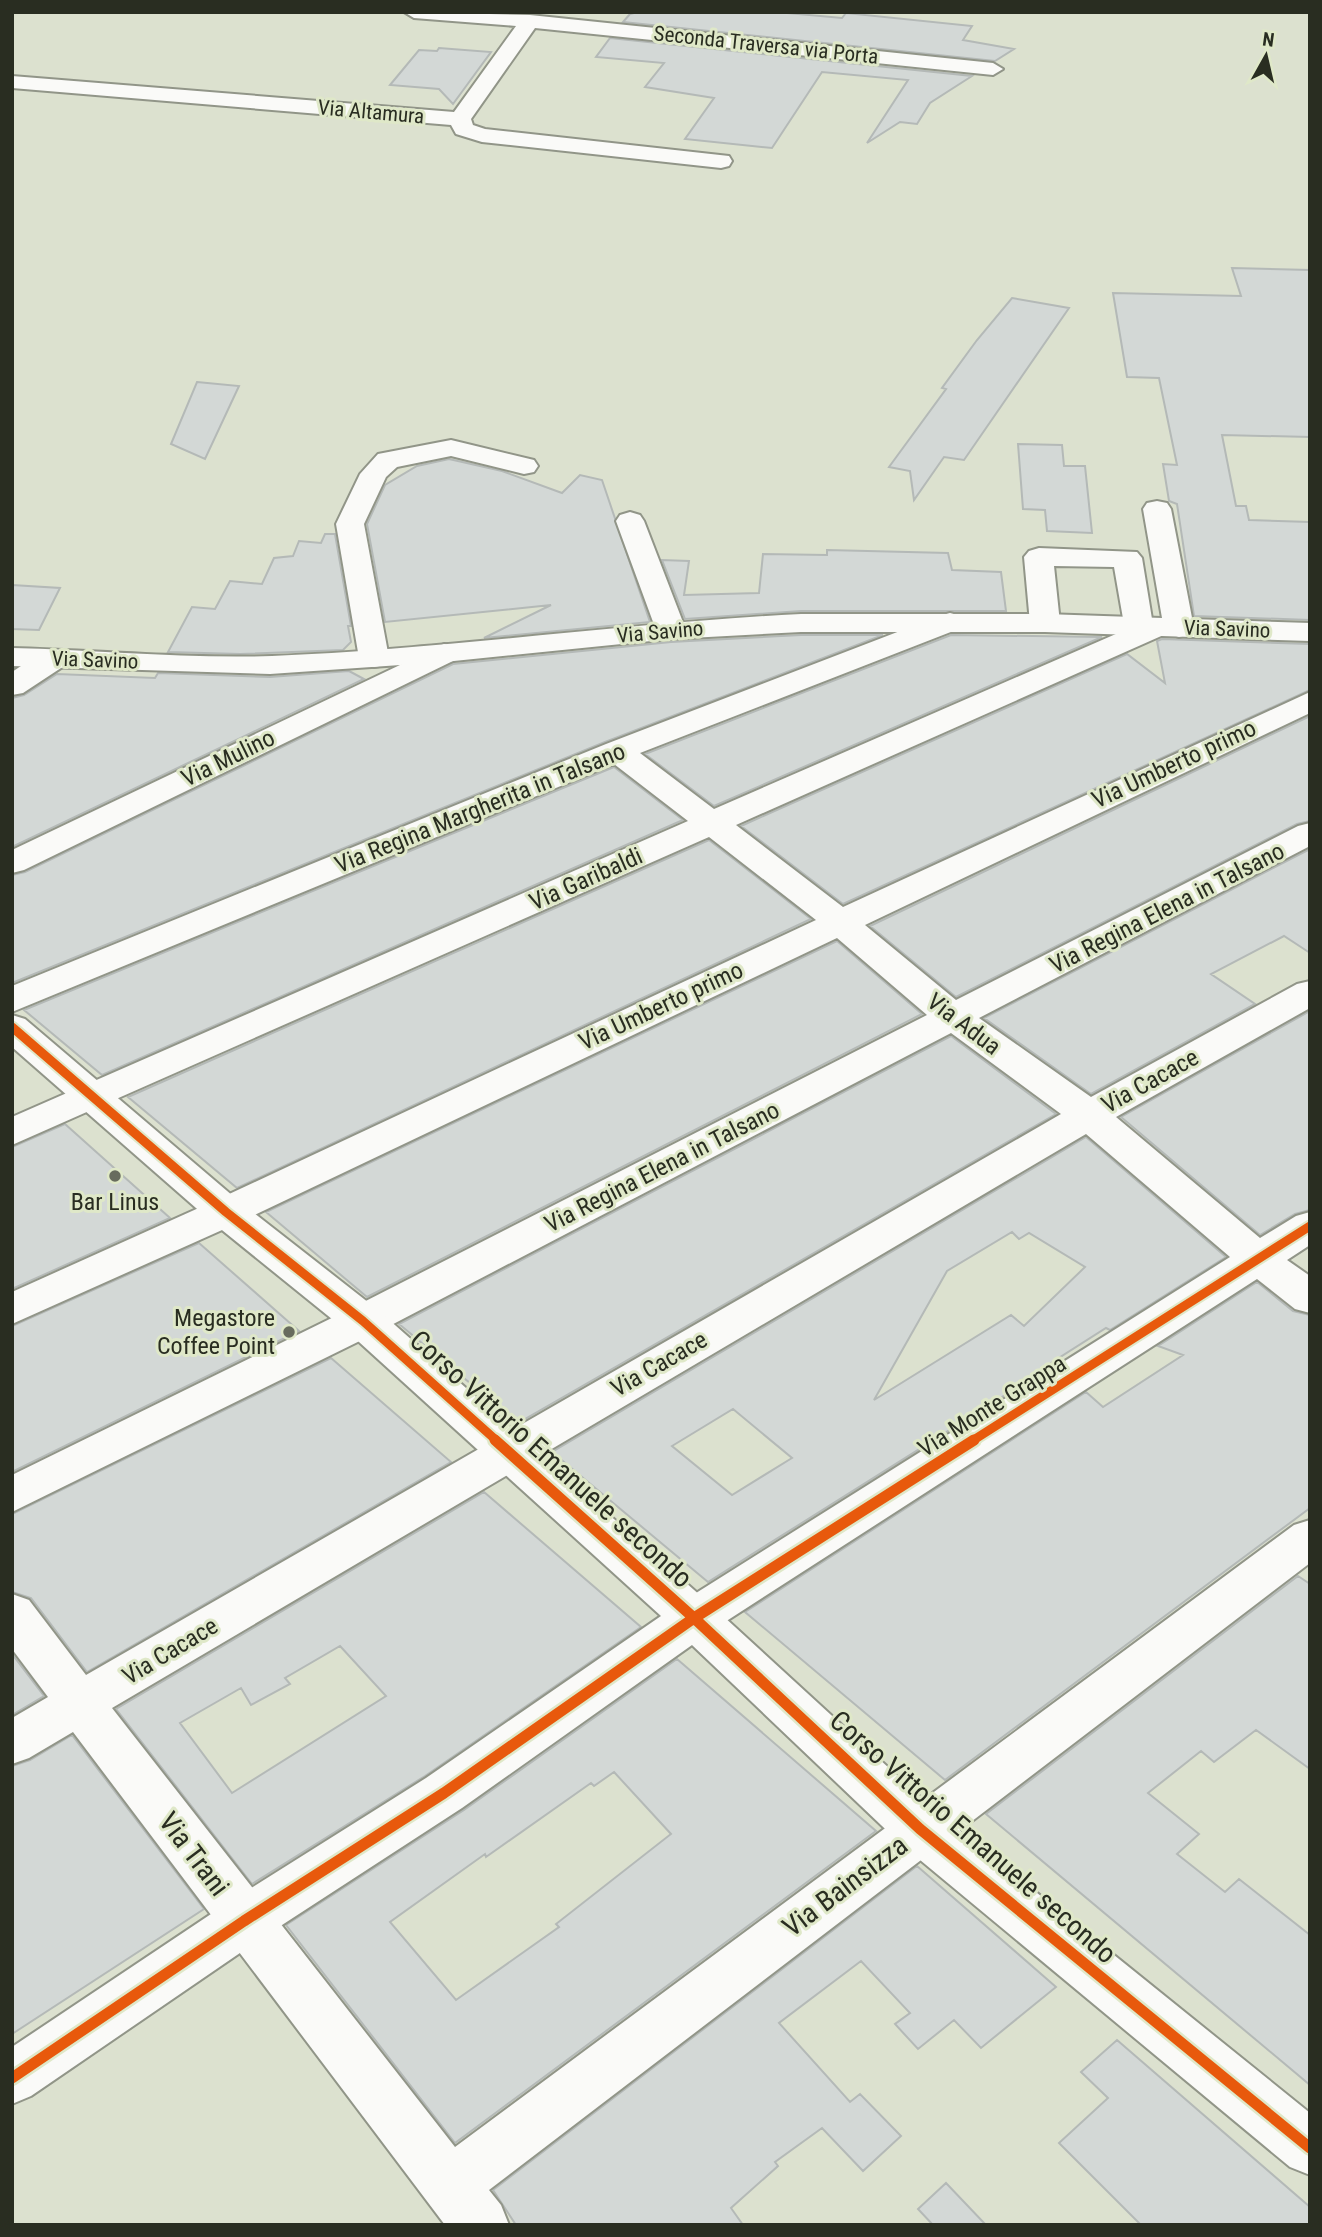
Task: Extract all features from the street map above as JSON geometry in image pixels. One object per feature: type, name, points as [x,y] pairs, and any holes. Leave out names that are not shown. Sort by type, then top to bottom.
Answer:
[{"type":"street","name":"Seconda Traversa via Porta","points":[[414,12],[530,21],[604,20],[993,69]]},
{"type":"street","points":[[460,119],[530,21]]},
{"type":"street","name":"Via Altamura","points":[[12,82],[460,119],[464,129],[482,135],[720,161]]},
{"type":"street","points":[[374,658],[350,524],[374,474],[388,460],[451,448],[524,466]]},
{"type":"street","points":[[1157,509],[1159,627]]},
{"type":"street","points":[[630,521],[671,630]]},
{"type":"street","points":[[1045,623],[1039,557],[1127,558],[1159,627]]},
{"type":"street","name":"Via Regina Margherita in Talsano","points":[[12,1000],[617,751],[950,622]]},
{"type":"street","name":"Via Savino","points":[[12,657],[270,665],[444,653],[671,630],[801,623],[1045,623],[1310,632]]},
{"type":"street","name":"Via Garibaldi","points":[[12,1132],[1159,627]]},
{"type":"street","name":"Via Mulino","points":[[12,863],[444,653]]},
{"type":"street","points":[[12,686],[52,659]]},
{"type":"street","name":"Via Umberto primo","points":[[12,1309],[226,1212],[1310,701]]},
{"type":"street","name":"Via Adua","points":[[617,751],[710,825],[839,921],[954,1018],[1089,1115],[1258,1259],[1310,1298]]},
{"type":"street","name":"Via Regina Elena in Talsano","points":[[12,1495],[363,1321],[1310,834]]},
{"type":"street","name":"Via Cacace","points":[[12,1743],[508,1451],[1089,1115],[1310,992]]},
{"type":"street","name":"Corso Vittorio Emanuele secondo","points":[[12,1027],[226,1212],[363,1321],[694,1618],[920,1829],[1310,2148]]},
{"type":"street","name":"Via Monte Grappa","points":[[12,2078],[244,1921],[443,1793],[694,1618],[1310,1226]]},
{"type":"street","name":"Via Bainsizza","points":[[466,2205],[920,1829],[1306,1548]]},
{"type":"street","name":"Via Trani","points":[[12,1613],[244,1921],[466,2205]]},
{"type":"building","points":[[776,12],[842,18],[846,13],[972,26],[963,40],[1014,49],[995,61],[623,22],[630,14]]},
{"type":"building","points":[[610,38],[972,76],[930,103],[917,124],[900,122],[867,143],[908,80],[822,72],[772,148],[685,139],[714,98],[645,87],[664,63],[596,57]]},
{"type":"building","points":[[439,48],[491,52],[453,104],[439,89],[390,85],[419,50],[437,51]]},
{"type":"building","points":[[1232,268],[1310,270],[1310,437],[1222,435],[1236,506],[1246,506],[1249,520],[1310,522],[1310,620],[1194,616],[1177,504],[1169,501],[1163,464],[1177,465],[1159,378],[1127,377],[1113,293],[1241,296]]},
{"type":"building","points":[[1012,298],[1069,308],[964,460],[944,457],[914,500],[910,471],[889,467],[946,389],[942,388]]},
{"type":"building","points":[[197,382],[239,386],[205,459],[171,444]]},
{"type":"building","points":[[1018,444],[1062,445],[1064,466],[1085,466],[1092,533],[1047,531],[1045,510],[1023,509]]},
{"type":"building","points":[[449,459],[502,471],[562,493],[580,475],[602,480],[650,622],[484,638],[551,605],[385,622],[367,524],[385,485],[417,466]]},
{"type":"building","points":[[325,534],[335,534],[351,626],[348,626],[351,642],[343,650],[240,654],[168,652],[192,607],[215,609],[230,581],[262,584],[274,558],[293,556],[299,541],[321,543]]},
{"type":"building","points":[[827,550],[948,553],[952,570],[1001,572],[1006,611],[801,611],[685,619],[662,560],[689,561],[684,595],[759,593],[763,554],[827,555]]},
{"type":"building","points":[[12,585],[60,588],[39,630],[12,629]]},
{"type":"building","points":[[801,635],[883,635],[605,742],[12,983],[12,875],[25,872],[453,664],[671,642]]},
{"type":"building","points":[[951,635],[1102,637],[714,806],[645,754]]},
{"type":"building","points":[[1157,641],[1310,644],[1310,690],[843,904],[741,826],[1127,654],[1165,683]]},
{"type":"building","points":[[349,671],[364,679],[12,847],[12,698],[24,695],[57,674],[155,678],[158,673],[270,677]]},
{"type":"building","points":[[1310,716],[1310,821],[1297,824],[956,997],[870,926]]},
{"type":"building","points":[[614,767],[683,820],[102,1075],[24,1010]]},
{"type":"building","points":[[709,840],[811,919],[237,1188],[128,1097]]},
{"type":"building","points":[[1310,849],[1310,953],[1284,936],[1211,974],[1255,1004],[1091,1094],[984,1018]]},
{"type":"building","points":[[837,941],[922,1014],[367,1297],[266,1212]]},
{"type":"building","points":[[1310,1011],[1310,1210],[1295,1214],[1260,1235],[1121,1117]]},
{"type":"building","points":[[951,1036],[1056,1114],[518,1423],[399,1324]]},
{"type":"building","points":[[65,1124],[170,1218],[12,1289],[12,1147]]},
{"type":"building","points":[[1086,1137],[1226,1257],[1110,1330],[1106,1328],[1051,1363],[1053,1365],[708,1582],[552,1452]],"holes":[[[1012,1232],[1019,1239],[1029,1233],[1085,1267],[1024,1326],[1011,1315],[874,1400],[947,1271]],[[733,1409],[792,1458],[732,1495],[672,1446]]]},
{"type":"building","points":[[199,1243],[299,1331],[12,1472],[12,1326]]},
{"type":"building","points":[[1257,1282],[1293,1311],[1310,1315],[1310,1508],[945,1780],[745,1612],[1086,1392],[1103,1407],[1183,1355],[1158,1346]]},
{"type":"building","points":[[331,1358],[451,1462],[87,1672],[31,1598],[12,1592],[12,1514]]},
{"type":"building","points":[[484,1492],[641,1627],[425,1776],[252,1884],[116,1709]],"holes":[[[340,1646],[386,1696],[232,1793],[180,1723],[241,1688],[251,1705],[290,1684],[285,1678]]]},
{"type":"building","points":[[1298,1576],[1310,1584],[1310,1769],[1256,1730],[1214,1762],[1201,1751],[1148,1793],[1199,1834],[1177,1854],[1225,1892],[1239,1879],[1310,1935],[1310,2085],[986,1814]]},
{"type":"building","points":[[12,1654],[44,1696],[12,1715]]},
{"type":"building","points":[[677,1659],[876,1831],[455,2143],[286,1925],[464,1810]],"holes":[[[614,1772],[671,1834],[556,1924],[559,1927],[456,2000],[390,1922],[591,1783],[594,1786]]]},
{"type":"building","points":[[72,1735],[204,1909],[12,2034],[12,1766],[30,1760]]},
{"type":"building","points":[[917,1866],[1056,1987],[981,2048],[954,2020],[918,2049],[895,2024],[910,2013],[861,1961],[779,2023],[850,2102],[860,2094],[901,2136],[863,2171],[822,2128],[775,2162],[778,2166],[731,2208],[743,2225],[516,2225],[493,2190]]},
{"type":"building","points":[[1117,2040],[1310,2207],[1310,2225],[1141,2225],[1059,2143],[1108,2098],[1081,2072]]},
{"type":"building","points":[[946,2183],[986,2225],[933,2225],[918,2209]]},
{"type":"cycle path","points":[[12,1027],[226,1212],[363,1321],[694,1618],[920,1829],[1310,2148]]},
{"type":"cycle path","points":[[12,2078],[244,1921],[444,1793],[694,1618],[1310,1226]]},
{"type":"place","name":"Bar Linus","points":[[115,1176]]},
{"type":"place","name":"Megastore Coffee Point","points":[[289,1332]]}]
